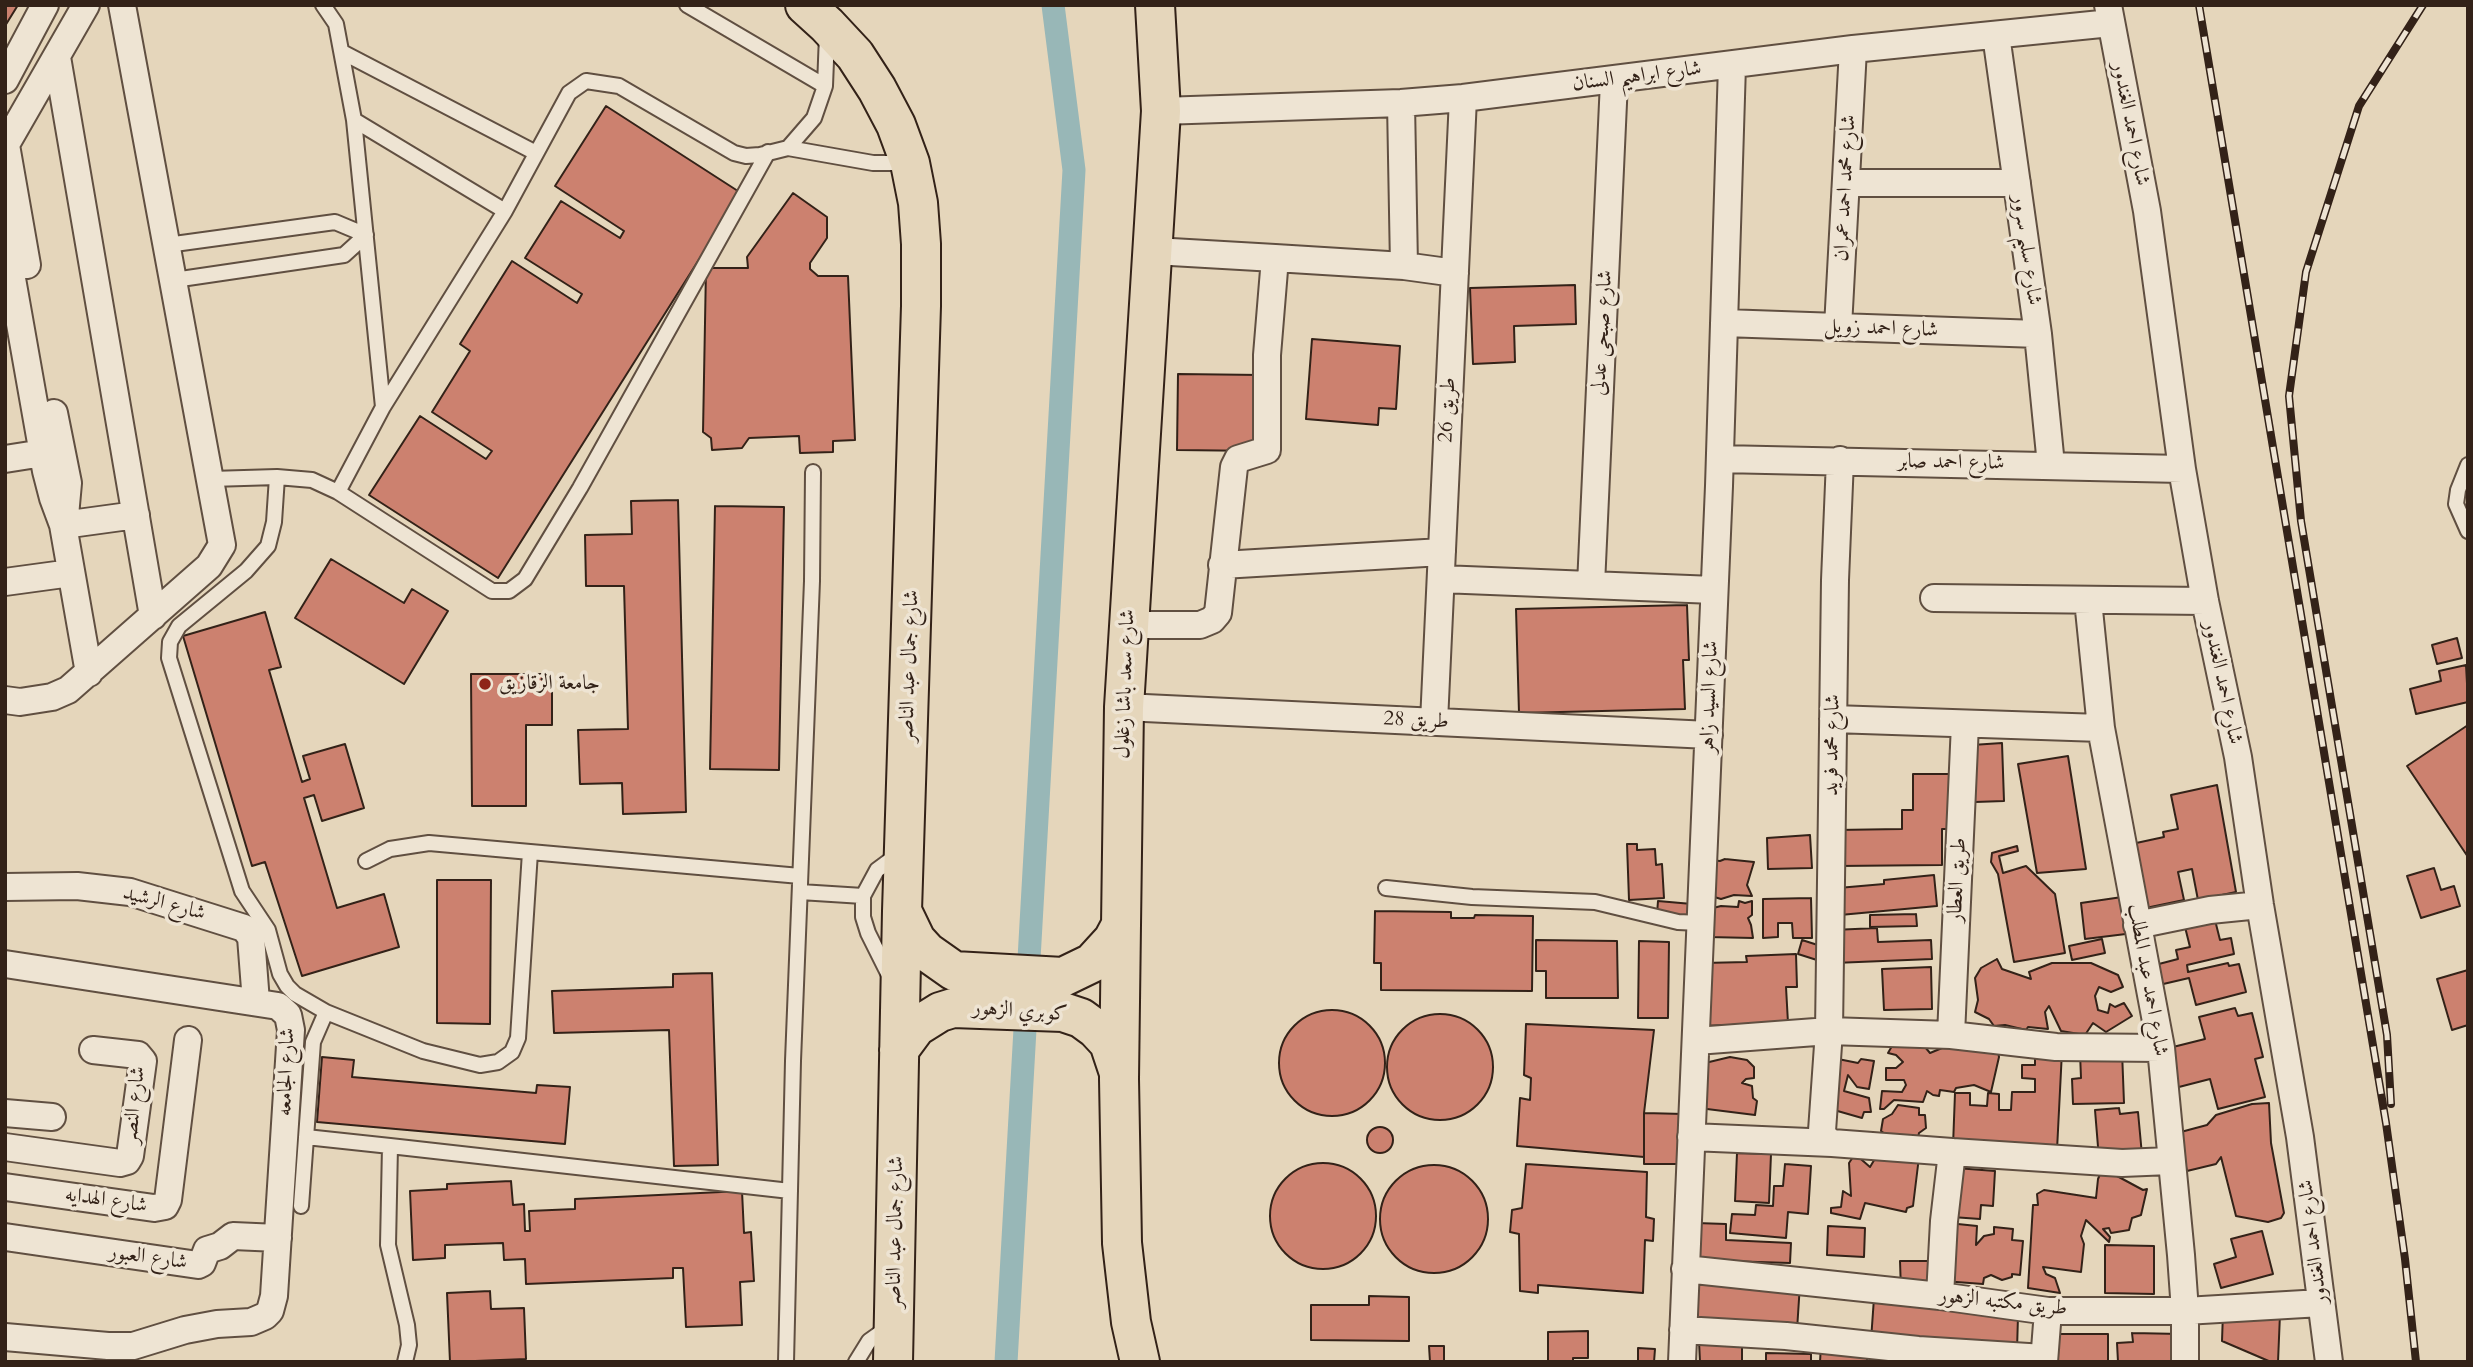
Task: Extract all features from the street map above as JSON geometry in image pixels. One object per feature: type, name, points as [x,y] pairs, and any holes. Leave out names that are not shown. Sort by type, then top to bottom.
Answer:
[{"type":"highway","name":"شارع سعد باشا زغلول","points":[[1139,1362],[1131,1322],[1122,1243],[1119,1079],[1124,707],[1161,111],[1155,5]]},
{"type":"highway","name":"شارع جمال عبد الناصر","points":[[816,15],[855,55],[896,125],[910,163],[919,217],[921,306],[902,911],[893,1362]]},
{"type":"highway","name":"كوبري الزهور","points":[[902,911],[916,940],[933,957],[954,971],[1063,995],[1081,1018],[1109,1043],[1116,1060],[1119,1079]]},
{"type":"highway","name":"كوبري الزهور","points":[[1063,995],[1078,971],[1098,958],[1121,925]]},
{"type":"highway","name":"كوبري الزهور","points":[[899,1050],[916,1027],[953,1008],[1063,995]]},
{"type":"street","points":[[5,80],[45,5]]},
{"type":"street","points":[[63,525],[68,483],[5,146],[86,5]]},
{"type":"street","points":[[5,700],[20,702],[60,694],[89,673],[209,566],[219,552],[222,537],[122,5]]},
{"type":"street","name":"شارع ابراهيم السنان","points":[[1161,111],[1401,103],[1463,98],[1853,49],[1996,35],[2109,14]]},
{"type":"street","name":"شارع احمد الغندور","points":[[2109,14],[2147,211],[2182,469],[2205,601],[2238,757],[2260,905],[2300,1137],[2329,1362]]},
{"type":"street","name":"شارع سليم سرور","points":[[1996,35],[2038,334],[2051,465]]},
{"type":"street","name":"شارع محمد احمد عمران","points":[[1838,327],[1853,49]]},
{"type":"street","points":[[57,57],[153,616]]},
{"type":"street","name":"شارع السيد زاهر","points":[[1682,1362],[1720,459],[1732,65]]},
{"type":"street","name":"شارع صبحى عدلى","points":[[1591,585],[1614,81]]},
{"type":"street","name":"طريق 26","points":[[1434,722],[1463,98]]},
{"type":"street","points":[[1401,103],[1404,266]]},
{"type":"street","points":[[1846,183],[2017,183]]},
{"type":"street","points":[[5,239],[49,485],[63,525],[89,673]]},
{"type":"street","points":[[1154,251],[1404,266],[1455,273]]},
{"type":"street","points":[[1128,625],[1200,625],[1212,620],[1220,608],[1222,565],[1234,467],[1238,459],[1267,450],[1267,355],[1275,258]]},
{"type":"street","name":"شارع احمد زويل","points":[[1724,323],[2038,334]]},
{"type":"street","points":[[5,459],[43,453]]},
{"type":"street","name":"شارع احمد صابر","points":[[1720,459],[2182,469]]},
{"type":"street","name":"شارع محمد فريد","points":[[1832,1143],[1825,1138],[1822,1130],[1829,1031],[1840,460]]},
{"type":"street","points":[[63,525],[136,515]]},
{"type":"street","points":[[1222,565],[1442,552]]},
{"type":"street","points":[[5,582],[71,573]]},
{"type":"street","points":[[1441,579],[1714,590]]},
{"type":"street","points":[[1934,598],[2205,601]]},
{"type":"street","name":"شارع احمد عبد المطلب","points":[[2088,600],[2101,728],[2161,1048],[2185,1311],[2185,1362]]},
{"type":"street","name":"طريق 28","points":[[1124,707],[1709,735]]},
{"type":"street","points":[[1833,719],[2101,728]]},
{"type":"street","name":"طريق العطار","points":[[1951,1035],[1965,724]]},
{"type":"street","name":"شارع الرشيد","points":[[5,887],[77,886],[130,892],[244,928],[251,937],[257,1002]]},
{"type":"street","points":[[2137,925],[2210,911],[2260,905]]},
{"type":"street","name":"شارع الجامعه","points":[[5,964],[278,1006],[284,1010],[290,1022],[273,1304],[265,1317],[251,1322],[201,1327],[133,1346],[67,1352]]},
{"type":"street","points":[[1696,1041],[1829,1031],[1951,1035],[2056,1047],[2161,1048]]},
{"type":"street","name":"شارع الهدايه","points":[[5,1187],[155,1208],[164,1206],[168,1200],[188,1040]]},
{"type":"street","name":"شارع النصر","points":[[5,1147],[120,1163],[129,1159],[143,1061],[138,1055],[93,1050]]},
{"type":"street","points":[[5,1112],[52,1118]]},
{"type":"street","points":[[1691,1137],[1832,1143],[2122,1163],[2170,1161]]},
{"type":"street","points":[[1940,1296],[1944,1221],[1952,1152]]},
{"type":"street","name":"شارع العبور","points":[[5,1237],[198,1265],[207,1250],[220,1246],[233,1236],[278,1238]]},
{"type":"street","name":"طريق مكتبه الزهور","points":[[1685,1269],[1940,1296],[2048,1311],[2185,1311],[2321,1303]]},
{"type":"street","points":[[1684,1330],[1786,1336],[2044,1360],[2048,1311]]},
{"type":"street","points":[[5,1336],[67,1352]]},
{"type":"lane","points":[[323,5],[336,24],[354,121],[383,407]]},
{"type":"lane","points":[[687,5],[825,86]]},
{"type":"lane","points":[[788,148],[814,118],[825,86],[816,15]]},
{"type":"lane","points":[[342,52],[536,153]]},
{"type":"lane","points":[[338,492],[383,407],[505,211],[569,93],[586,81],[602,81],[619,86],[734,153],[746,156],[788,148],[873,163],[910,163]]},
{"type":"lane","points":[[354,121],[505,211]]},
{"type":"lane","points":[[211,479],[277,477],[312,480],[338,492],[492,591],[509,591],[524,579],[580,488],[768,152]]},
{"type":"lane","points":[[167,245],[335,222],[366,235]]},
{"type":"lane","points":[[174,280],[344,255],[366,235]]},
{"type":"lane","points":[[2468,465],[2458,490],[2456,504],[2468,531]]},
{"type":"lane","points":[[786,1362],[800,876],[812,581],[813,472]]},
{"type":"lane","points":[[277,477],[274,522],[268,546],[246,571],[179,626],[170,642],[169,658],[242,891],[268,930],[280,974],[287,986],[326,1013],[423,1051],[480,1065],[498,1062],[512,1052],[518,1038],[530,852]]},
{"type":"lane","points":[[366,861],[390,849],[429,844],[800,876]]},
{"type":"lane","points":[[900,997],[867,933],[863,917],[863,896],[877,870],[904,850]]},
{"type":"lane","points":[[1386,888],[1472,897],[1595,902],[1678,922],[1700,923]]},
{"type":"lane","points":[[800,892],[863,896]]},
{"type":"lane","points":[[301,1206],[313,1042],[326,1013]]},
{"type":"lane","points":[[306,1138],[790,1191]]},
{"type":"lane","points":[[390,1146],[387,1245],[407,1325],[409,1345],[405,1362]]},
{"type":"lane","points":[[856,1362],[869,1341],[894,1323]]},
{"type":"building","points":[[5,5],[18,5],[5,26]]},
{"type":"building","points":[[606,106],[741,193],[498,578],[369,495],[420,416],[486,459],[492,451],[432,412],[470,351],[460,344],[512,261],[577,303],[582,294],[525,258],[561,201],[620,238],[624,231],[555,186]]},
{"type":"building","points":[[793,193],[827,217],[827,238],[810,263],[810,269],[818,276],[848,276],[855,440],[833,441],[833,452],[800,453],[799,436],[749,438],[742,448],[712,450],[711,438],[703,432],[706,268],[748,268],[747,257]]},
{"type":"building","points":[[1575,285],[1576,324],[1514,326],[1515,362],[1473,364],[1470,288]]},
{"type":"building","points":[[1312,339],[1400,346],[1396,409],[1379,408],[1378,425],[1306,419]]},
{"type":"building","points":[[1178,374],[1261,375],[1261,451],[1177,450]]},
{"type":"building","points":[[678,500],[686,812],[623,814],[622,783],[580,784],[578,730],[628,729],[624,586],[586,586],[585,535],[632,534],[631,501]]},
{"type":"building","points":[[715,506],[784,507],[779,770],[710,769]]},
{"type":"building","points":[[331,559],[404,603],[412,589],[448,611],[404,684],[295,618]]},
{"type":"building","points":[[1687,605],[1689,660],[1683,660],[1685,709],[1519,713],[1516,609]]},
{"type":"building","points":[[265,612],[281,667],[269,670],[302,782],[310,779],[303,756],[345,744],[364,808],[322,821],[314,795],[304,798],[337,908],[384,894],[399,947],[302,976],[265,862],[252,866],[183,636]]},
{"type":"building","points":[[2457,638],[2462,658],[2437,664],[2432,645]]},
{"type":"building","points":[[2466,665],[2468,702],[2416,714],[2410,689],[2441,681],[2439,671]]},
{"type":"building","points":[[471,674],[552,674],[552,725],[526,725],[526,806],[472,806]]},
{"type":"building","points":[[2468,725],[2468,857],[2407,766]]},
{"type":"building","points":[[2002,743],[2004,801],[1975,802],[1972,745]]},
{"type":"building","points":[[2068,756],[2086,869],[2037,873],[2018,764]]},
{"type":"building","points":[[1913,774],[1956,774],[1957,829],[1942,829],[1942,865],[1837,866],[1836,830],[1902,829],[1902,810],[1913,810]]},
{"type":"building","points":[[2217,785],[2236,892],[2198,900],[2192,869],[2178,872],[2184,900],[2141,909],[2127,845],[2164,837],[2163,832],[2178,829],[2171,795]]},
{"type":"building","points":[[1810,835],[1812,868],[1768,869],[1767,838]]},
{"type":"building","points":[[1627,844],[1637,844],[1637,850],[1655,849],[1656,865],[1662,864],[1664,898],[1629,900]]},
{"type":"building","points":[[2017,846],[2018,851],[1999,856],[2003,873],[2026,866],[2055,894],[2065,953],[2014,962],[1998,874],[1991,862],[1992,853]]},
{"type":"building","points":[[1710,860],[1754,862],[1747,885],[1752,896],[1734,895],[1721,899],[1711,896]]},
{"type":"building","points":[[2434,868],[2441,890],[2454,886],[2460,906],[2421,918],[2407,876]]},
{"type":"building","points":[[1934,875],[1937,906],[1840,915],[1838,888],[1884,884],[1884,880]]},
{"type":"building","points":[[437,880],[491,880],[490,1024],[437,1023]]},
{"type":"building","points":[[2129,896],[2134,933],[2085,939],[2081,903]]},
{"type":"building","points":[[1811,898],[1812,938],[1793,938],[1792,923],[1778,923],[1778,937],[1763,938],[1763,899]]},
{"type":"building","points":[[1658,901],[1692,904],[1691,917],[1657,914]]},
{"type":"building","points":[[1739,901],[1752,901],[1752,915],[1748,918],[1753,938],[1708,937],[1709,909],[1721,906],[1738,907]]},
{"type":"building","points":[[1375,911],[1451,912],[1451,918],[1474,918],[1475,915],[1533,916],[1532,991],[1381,990],[1381,963],[1374,963]]},
{"type":"building","points":[[1916,914],[1917,926],[1870,927],[1870,915]]},
{"type":"building","points":[[2215,920],[2220,940],[2231,938],[2234,954],[2187,965],[2188,972],[2228,963],[2229,966],[2239,964],[2246,992],[2196,1005],[2189,978],[2159,985],[2155,965],[2178,959],[2176,950],[2190,947],[2185,927]]},
{"type":"building","points":[[1877,928],[1878,942],[1931,940],[1932,959],[1834,963],[1833,930]]},
{"type":"building","points":[[2102,939],[2105,953],[2072,960],[2069,946]]},
{"type":"building","points":[[1536,940],[1617,941],[1618,998],[1546,998],[1546,971],[1536,971]]},
{"type":"building","points":[[1802,940],[1824,947],[1820,961],[1798,954]]},
{"type":"building","points":[[1639,941],[1669,942],[1668,1018],[1638,1018]]},
{"type":"building","points":[[1796,954],[1797,987],[1786,987],[1788,1023],[1702,1026],[1703,963],[1747,962],[1746,956]]},
{"type":"building","points":[[1997,959],[2002,969],[2031,979],[2029,972],[2052,963],[2091,963],[2118,975],[2123,987],[2111,992],[2099,987],[2095,996],[2098,1010],[2108,1013],[2110,1004],[2115,1007],[2124,1003],[2132,1016],[2106,1032],[2093,1023],[2085,1035],[2061,1031],[2049,1006],[2045,1012],[2048,1029],[2028,1027],[2026,1030],[2005,1025],[1994,1026],[1989,1019],[1975,1012],[1978,1000],[1975,978],[1981,968]]},
{"type":"building","points":[[1931,967],[1932,1009],[1884,1010],[1882,969]]},
{"type":"building","points":[[2468,970],[2468,1025],[2452,1030],[2437,979]]},
{"type":"building","points":[[712,973],[718,1165],[674,1166],[669,1030],[554,1033],[552,991],[673,987],[673,974]]},
{"type":"building","points":[[2235,1008],[2238,1016],[2252,1013],[2263,1057],[2255,1059],[2265,1097],[2218,1109],[2210,1079],[2175,1088],[2165,1049],[2205,1039],[2199,1017]]},
{"type":"building","points":[[1332,1010],[1352,1014],[1370,1025],[1381,1043],[1385,1063],[1381,1083],[1370,1101],[1352,1112],[1332,1116],[1312,1112],[1294,1101],[1283,1083],[1279,1063],[1283,1043],[1294,1025],[1312,1014]]},
{"type":"building","points":[[1440,1014],[1460,1018],[1478,1029],[1489,1047],[1493,1067],[1489,1087],[1478,1105],[1460,1116],[1440,1120],[1420,1116],[1402,1105],[1391,1087],[1387,1067],[1391,1047],[1402,1029],[1420,1018]]},
{"type":"building","points":[[1526,1024],[1654,1030],[1644,1113],[1644,1157],[1517,1146],[1520,1098],[1530,1100],[1531,1078],[1524,1075]]},
{"type":"building","points":[[1896,1039],[1920,1041],[1930,1053],[1964,1039],[1997,1045],[1999,1057],[1991,1092],[1974,1085],[1956,1088],[1954,1092],[1940,1090],[1939,1096],[1927,1091],[1923,1102],[1894,1100],[1884,1109],[1880,1109],[1882,1091],[1902,1092],[1906,1085],[1904,1080],[1886,1080],[1886,1068],[1896,1068],[1903,1062],[1896,1055],[1888,1053]]},
{"type":"building","points":[[2035,1050],[2062,1051],[2057,1150],[1953,1146],[1955,1093],[1970,1093],[1970,1105],[1987,1106],[1988,1093],[1999,1094],[1999,1110],[2011,1110],[2012,1092],[2035,1092],[2035,1079],[2022,1078],[2022,1065],[2035,1065]]},
{"type":"building","points":[[2122,1051],[2124,1103],[2073,1104],[2072,1079],[2081,1078],[2080,1053]]},
{"type":"building","points":[[322,1057],[354,1060],[352,1077],[536,1093],[537,1085],[570,1087],[565,1144],[317,1122]]},
{"type":"building","points":[[1730,1057],[1747,1060],[1754,1067],[1754,1078],[1746,1079],[1742,1083],[1752,1086],[1753,1098],[1757,1101],[1755,1115],[1699,1108],[1705,1063]]},
{"type":"building","points":[[1833,1058],[1858,1063],[1861,1059],[1874,1061],[1869,1089],[1857,1087],[1848,1075],[1844,1091],[1869,1098],[1871,1112],[1864,1112],[1862,1118],[1827,1108]]},
{"type":"building","points":[[2269,1103],[2271,1143],[2284,1213],[2281,1218],[2268,1222],[2236,1216],[2221,1157],[2216,1164],[2187,1171],[2177,1133],[2207,1125],[2216,1115],[2252,1104]]},
{"type":"building","points":[[1898,1105],[1919,1108],[1919,1115],[1925,1115],[1926,1128],[1919,1133],[1917,1142],[1887,1139],[1881,1131],[1883,1119],[1892,1114]]},
{"type":"building","points":[[2119,1108],[2120,1114],[2138,1112],[2142,1155],[2099,1159],[2095,1110]]},
{"type":"building","points":[[1644,1113],[1684,1114],[1683,1164],[1644,1164]]},
{"type":"building","points":[[1380,1127],[1389,1131],[1393,1140],[1389,1149],[1380,1153],[1371,1149],[1367,1140],[1371,1131]]},
{"type":"building","points":[[1879,1152],[1919,1157],[1913,1206],[1907,1208],[1906,1212],[1865,1203],[1860,1219],[1831,1213],[1831,1208],[1841,1207],[1843,1191],[1851,1196],[1849,1163],[1855,1154],[1870,1167]]},
{"type":"building","points":[[1737,1153],[1771,1154],[1769,1203],[1735,1201]]},
{"type":"building","points":[[1323,1163],[1343,1167],[1360,1179],[1372,1196],[1376,1216],[1372,1236],[1360,1253],[1343,1265],[1323,1269],[1303,1265],[1286,1253],[1274,1236],[1270,1216],[1274,1196],[1286,1179],[1303,1167]]},
{"type":"building","points":[[1526,1164],[1647,1172],[1646,1217],[1654,1219],[1653,1241],[1645,1240],[1643,1293],[1538,1285],[1538,1293],[1520,1291],[1519,1234],[1510,1232],[1512,1210],[1522,1208]]},
{"type":"building","points":[[1785,1164],[1811,1166],[1808,1214],[1788,1212],[1786,1238],[1730,1233],[1732,1214],[1755,1215],[1756,1205],[1773,1206],[1774,1186],[1783,1186]]},
{"type":"building","points":[[1434,1165],[1455,1169],[1472,1181],[1484,1198],[1488,1219],[1484,1240],[1472,1257],[1455,1269],[1434,1273],[1413,1269],[1396,1257],[1384,1240],[1380,1219],[1384,1198],[1396,1181],[1413,1169]]},
{"type":"building","points":[[2104,1165],[2117,1176],[2143,1190],[2147,1189],[2141,1215],[2132,1218],[2129,1230],[2111,1233],[2109,1228],[2103,1229],[2110,1237],[2109,1242],[2086,1220],[2081,1236],[2084,1244],[2081,1272],[2043,1267],[2046,1274],[2055,1278],[2060,1293],[2028,1288],[2033,1205],[2038,1205],[2037,1194],[2044,1190],[2096,1198],[2098,1179]]},
{"type":"building","points":[[1956,1168],[1995,1171],[1993,1206],[1981,1205],[1980,1219],[1952,1217]]},
{"type":"building","points":[[511,1181],[513,1205],[524,1204],[525,1231],[530,1231],[529,1211],[575,1209],[575,1199],[742,1191],[744,1233],[751,1232],[754,1281],[740,1282],[742,1325],[686,1327],[683,1268],[673,1268],[673,1278],[526,1284],[525,1259],[504,1260],[503,1243],[445,1245],[445,1258],[413,1260],[410,1191],[447,1189],[447,1184]]},
{"type":"building","points":[[1696,1223],[1726,1224],[1726,1240],[1791,1243],[1790,1263],[1694,1260]]},
{"type":"building","points":[[1948,1223],[1977,1226],[1976,1245],[1984,1236],[1994,1234],[1994,1227],[2013,1229],[2012,1240],[2023,1241],[2020,1275],[2012,1274],[2012,1277],[2002,1280],[1991,1275],[1984,1278],[1983,1284],[1943,1281]]},
{"type":"building","points":[[1828,1226],[1865,1228],[1864,1257],[1827,1255]]},
{"type":"building","points":[[2262,1231],[2273,1274],[2221,1288],[2214,1264],[2236,1257],[2231,1239]]},
{"type":"building","points":[[2105,1245],[2154,1246],[2154,1294],[2105,1293]]},
{"type":"building","points":[[1900,1261],[1937,1261],[1937,1290],[1901,1291]]},
{"type":"building","points":[[1692,1275],[1800,1284],[1797,1330],[1689,1321]]},
{"type":"building","points":[[490,1291],[491,1309],[524,1308],[526,1359],[450,1362],[447,1293]]},
{"type":"building","points":[[1369,1296],[1409,1297],[1409,1341],[1311,1340],[1311,1305],[1369,1305]]},
{"type":"building","points":[[1874,1298],[2018,1316],[2017,1350],[1871,1340]]},
{"type":"building","points":[[2223,1312],[2280,1314],[2278,1362],[2271,1362],[2222,1341]]},
{"type":"building","points":[[1588,1331],[1588,1358],[1573,1358],[1573,1362],[1548,1362],[1548,1332]]},
{"type":"building","points":[[2132,1333],[2181,1334],[2180,1362],[2118,1362],[2117,1343],[2133,1342]]},
{"type":"building","points":[[2058,1334],[2108,1334],[2108,1362],[2058,1362]]},
{"type":"building","points":[[1742,1340],[1742,1362],[1700,1362],[1699,1341]]},
{"type":"building","points":[[1821,1345],[1868,1348],[1867,1362],[1820,1362]]},
{"type":"building","points":[[1429,1346],[1444,1346],[1444,1362],[1430,1362]]},
{"type":"building","points":[[1638,1348],[1655,1349],[1654,1362],[1638,1362]]},
{"type":"building","points":[[1766,1353],[1811,1354],[1811,1362],[1766,1362]]},
{"type":"waterway","points":[[1006,1362],[1074,170],[1053,5]]},
{"type":"railway","points":[[2199,5],[2386,1123],[2416,1362]]},
{"type":"railway","points":[[2391,1104],[2387,1035],[2301,521],[2289,396],[2306,272],[2359,106],[2423,5]]},
{"type":"place","name":"جامعة الزقازيق","points":[[485,684]]}]
